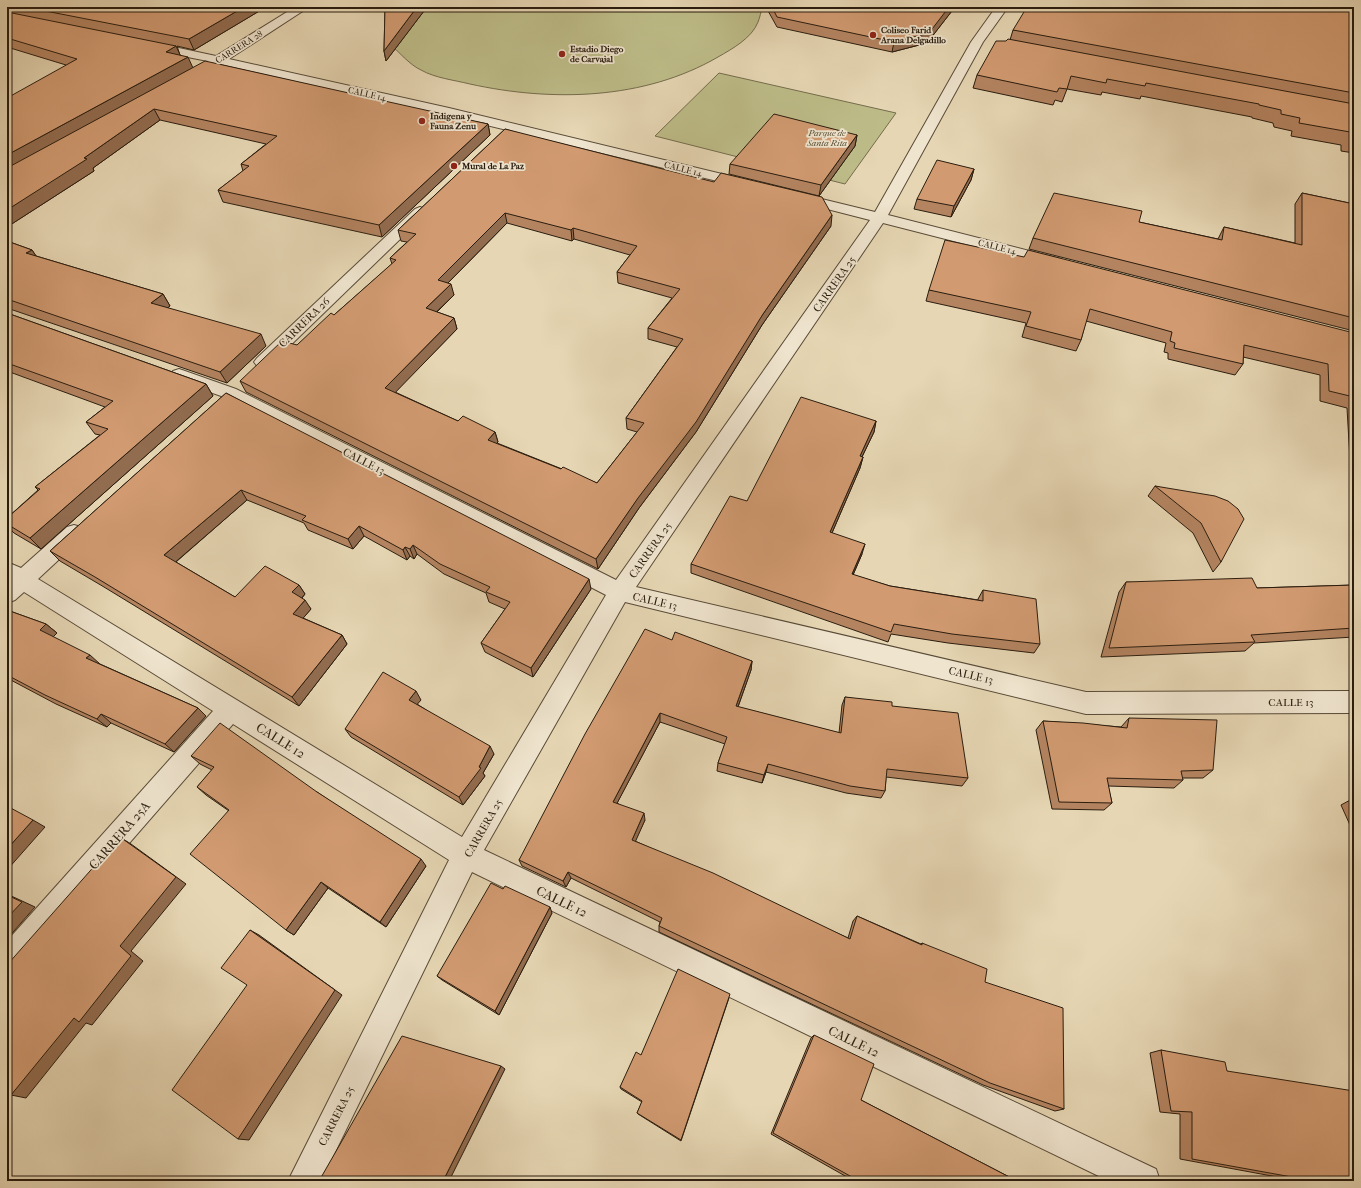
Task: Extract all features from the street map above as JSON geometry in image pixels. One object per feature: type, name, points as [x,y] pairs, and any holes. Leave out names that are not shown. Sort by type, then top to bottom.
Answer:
[{"type":"street","name":"CARRERA 28","points":[[198,71],[219,60],[303,7]]},
{"type":"street","name":"CARRERA 25","points":[[304,1181],[466,855],[620,592],[880,217],[985,43],[1002,7]]},
{"type":"street","name":"CALLE 14","points":[[136,43],[219,60],[504,132],[757,187]]},
{"type":"street","name":"CALLE 14","points":[[780,192],[1071,266]]},
{"type":"street","name":"CARRERA 26","points":[[235,388],[429,203]]},
{"type":"street","name":"CALLE 13","points":[[163,369],[235,388],[620,592],[1086,703],[1354,702]]},
{"type":"street","points":[[12,581],[87,521]]},
{"type":"street","name":"CALLE 12","points":[[12,581],[231,708],[466,855],[1144,1181]]},
{"type":"street","name":"CARRERA 25A","points":[[7,962],[231,708]]},
{"type":"green space","name":"Estadio Diego de Carvajal","points":[[368,7],[762,7],[755,28],[746,38],[735,47],[718,57],[689,71],[660,82],[629,89],[565,95],[501,90],[426,73],[405,59],[391,45],[392,9]]},
{"type":"green space","name":"Parque de Santa Rita","points":[[719,73],[896,113],[845,184],[655,136]]},
{"type":"building","points":[[25,7],[244,7],[189,39]]},
{"type":"building","points":[[385,7],[417,7],[384,51]]},
{"type":"building","name":"Coliseo Farid Arana Delgadillo","points":[[772,7],[949,7],[929,33],[894,42],[777,17]]},
{"type":"building","points":[[1027,7],[1354,7],[1354,93],[1013,30]]},
{"type":"building","points":[[7,12],[176,46],[166,52],[188,57],[7,155],[7,98],[77,59],[7,38]]},
{"type":"building","points":[[1008,39],[1354,104],[1354,138],[1350,138],[1350,132],[1299,123],[1300,118],[1281,114],[1281,110],[1259,104],[1146,83],[1145,86],[1107,79],[1106,83],[1071,76],[1067,89],[1059,88],[1057,92],[977,75],[996,41],[1006,41]]},
{"type":"building","points":[[205,61],[488,124],[379,225],[218,190],[249,166],[241,164],[277,136],[154,109],[84,158],[87,159],[7,210],[7,168]]},
{"type":"building","points":[[774,114],[857,135],[821,185],[730,164]]},
{"type":"building","points":[[505,129],[714,182],[721,173],[822,197],[832,215],[763,314],[696,422],[638,498],[596,559],[240,381],[282,341],[297,345],[331,313],[334,315],[396,260],[390,258],[416,234],[398,230]],"holes":[[[505,213],[571,230],[573,228],[637,246],[617,272],[680,289],[648,328],[683,339],[626,418],[644,423],[597,483],[563,467],[561,469],[488,440],[495,432],[463,416],[458,421],[385,388],[454,318],[426,308],[451,284],[438,280]]]},
{"type":"building","points":[[937,160],[974,169],[954,206],[917,199]]},
{"type":"building","points":[[1054,193],[1142,211],[1139,222],[1222,240],[1224,227],[1302,245],[1302,193],[1354,204],[1354,318],[1033,238]]},
{"type":"building","points":[[945,240],[1024,257],[1028,250],[1354,333],[1354,397],[1329,391],[1328,364],[1244,345],[1243,364],[1174,348],[1175,343],[1170,341],[1172,332],[1090,309],[1081,340],[1026,326],[1031,312],[929,290]]},
{"type":"building","points":[[7,241],[32,250],[26,253],[163,294],[151,303],[261,334],[220,372],[7,299]]},
{"type":"building","points":[[7,313],[206,384],[30,538],[7,524],[7,518],[40,489],[35,487],[108,429],[86,422],[113,401],[7,363]]},
{"type":"building","points":[[226,393],[589,579],[531,668],[481,643],[510,602],[486,592],[490,587],[440,564],[413,545],[410,549],[405,547],[403,550],[359,526],[348,539],[302,520],[306,516],[241,490],[164,555],[235,597],[265,566],[299,585],[292,592],[305,600],[293,614],[342,635],[292,697],[50,551]]},
{"type":"building","points":[[801,397],[876,421],[860,456],[863,457],[830,532],[865,544],[852,574],[890,586],[983,601],[983,590],[1036,599],[1040,644],[952,634],[894,624],[891,632],[691,564],[730,496],[747,501]]},
{"type":"building","points":[[1155,486],[1215,496],[1228,501],[1238,509],[1244,519],[1221,562],[1201,523]]},
{"type":"building","points":[[1252,578],[1257,588],[1354,585],[1354,628],[1251,635],[1255,642],[1109,648],[1126,582]]},
{"type":"building","points":[[7,610],[46,624],[40,630],[90,655],[86,658],[198,708],[165,744],[101,714],[97,719],[45,695],[7,675]]},
{"type":"building","points":[[645,629],[672,640],[675,632],[752,661],[736,706],[841,733],[845,697],[892,702],[892,706],[958,713],[968,778],[887,769],[885,791],[850,786],[768,764],[764,775],[718,763],[727,737],[660,713],[613,802],[644,813],[632,840],[713,873],[850,939],[857,916],[922,945],[922,943],[987,969],[985,982],[1063,1008],[1064,1109],[990,1083],[659,926],[662,918],[568,872],[563,881],[519,860],[585,734]]},
{"type":"building","points":[[383,672],[416,691],[409,700],[490,746],[479,767],[481,768],[459,797],[345,729]]},
{"type":"building","points":[[1129,718],[1217,720],[1213,770],[1181,771],[1183,780],[1107,778],[1112,803],[1059,802],[1043,721],[1083,723],[1127,728]]},
{"type":"building","points":[[220,723],[317,792],[421,859],[380,922],[321,882],[286,930],[190,854],[229,810],[197,787],[214,767],[191,756]]},
{"type":"building","points":[[7,806],[33,820],[7,849]]},
{"type":"building","points":[[120,837],[176,877],[120,946],[131,956],[79,1022],[74,1018],[11,1095],[7,1092],[7,965]]},
{"type":"building","points":[[491,883],[503,889],[505,886],[550,907],[495,1011],[437,976]]},
{"type":"building","points":[[7,895],[22,902],[7,918]]},
{"type":"building","points":[[250,930],[335,990],[238,1139],[172,1090],[247,985],[221,968]]},
{"type":"building","points":[[678,969],[730,994],[681,1140],[637,1113],[642,1101],[620,1087],[636,1052],[641,1055]]},
{"type":"building","points":[[814,1035],[874,1064],[861,1100],[1017,1181],[859,1181],[773,1133]]},
{"type":"building","points":[[402,1036],[501,1066],[443,1181],[319,1181]]},
{"type":"building","points":[[1161,1050],[1225,1062],[1227,1071],[1354,1091],[1354,1181],[1314,1181],[1192,1159],[1192,1112],[1171,1111]]},
{"type":"place","name":"Coliseo Farid Arana Delgadillo","points":[[873,35]]},
{"type":"place","name":"Estadio Diego de Carvajal","points":[[562,54]]},
{"type":"place","name":"Indigena y Fauna Zenu","points":[[422,121]]},
{"type":"place","name":"Mural de La Paz","points":[[454,166]]}]
